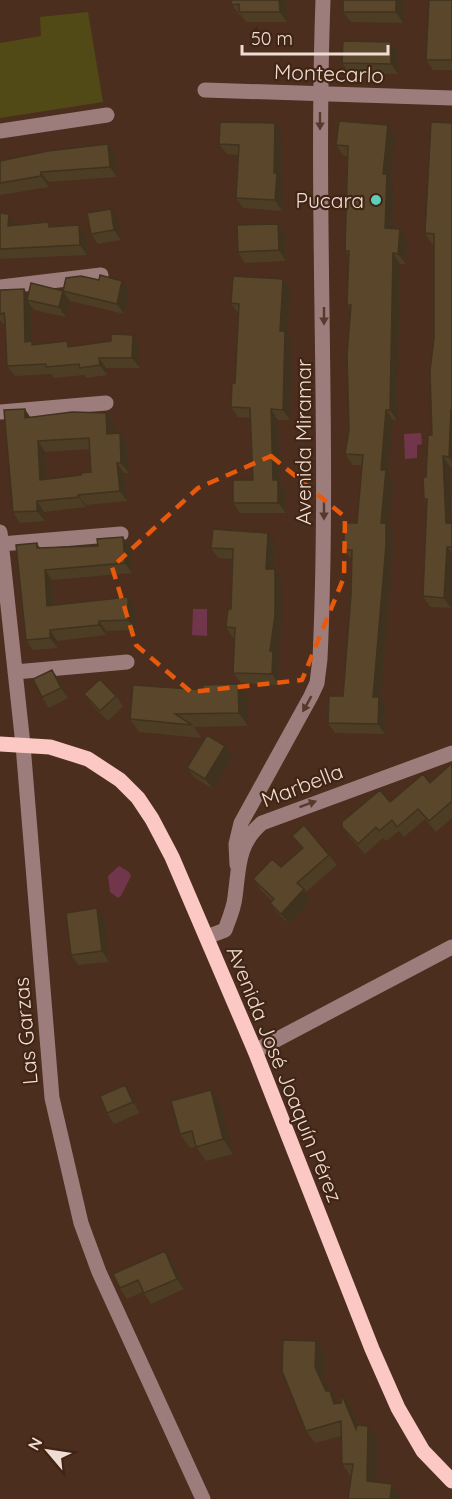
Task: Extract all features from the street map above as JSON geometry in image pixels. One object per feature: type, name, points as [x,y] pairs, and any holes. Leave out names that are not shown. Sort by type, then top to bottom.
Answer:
[{"type":"main road","name":"Avenida José Joaquín Pérez","points":[[0,744],[50,747],[76,754],[110,772],[130,788],[158,830],[207,937],[255,1051],[372,1349],[398,1408],[423,1451],[452,1481]]},
{"type":"street","name":"Avenida Miramar","points":[[237,865],[236,844],[241,824],[311,696],[320,666],[324,584],[325,394],[320,94],[323,0]]},
{"type":"street","name":"Montecarlo","points":[[205,90],[452,98]]},
{"type":"street","points":[[0,132],[107,115]]},
{"type":"street","points":[[0,287],[101,275]]},
{"type":"street","points":[[0,412],[106,403]]},
{"type":"street","points":[[1,538],[121,534]]},
{"type":"street","name":"Las Garzas","points":[[1,538],[23,745],[51,1086],[57,1128],[81,1223],[99,1272],[203,1499]]},
{"type":"street","points":[[15,672],[127,662]]},
{"type":"street","name":"Marbella","points":[[207,937],[225,930],[235,900],[237,865],[245,843],[262,822],[452,753]]},
{"type":"street","points":[[255,1051],[452,947]]},
{"type":"highlighted area","points":[[271,456],[345,517],[344,577],[302,680],[191,692],[136,645],[112,567],[198,488]]},
{"type":"shaded area","points":[[88,12],[103,102],[0,118],[0,43],[41,36],[40,17]]},
{"type":"shaded area","points":[[421,433],[422,444],[417,445],[417,458],[405,459],[404,434]]},
{"type":"shaded area","points":[[193,609],[207,609],[207,636],[192,635]]},
{"type":"shaded area","points":[[119,866],[131,876],[118,898],[110,892],[108,876]]},
{"type":"building","points":[[231,0],[279,0],[280,12],[239,12],[239,4],[232,5]]},
{"type":"building","points":[[343,0],[396,0],[396,12],[343,12]]},
{"type":"building","points":[[429,0],[452,0],[452,60],[426,60]]},
{"type":"building","points":[[343,41],[391,42],[391,64],[342,63]]},
{"type":"building","points":[[339,121],[388,125],[383,174],[387,174],[385,228],[400,229],[398,254],[393,253],[390,410],[386,410],[381,470],[386,470],[381,523],[386,523],[386,545],[373,697],[379,697],[378,724],[328,723],[329,696],[343,696],[352,550],[344,550],[344,523],[357,523],[363,455],[345,454],[349,430],[347,355],[351,305],[347,305],[349,251],[345,251],[348,146],[336,145]]},
{"type":"building","points":[[220,122],[275,123],[274,173],[277,173],[275,200],[236,198],[239,145],[219,144]]},
{"type":"building","points":[[431,122],[452,123],[452,410],[449,457],[443,456],[446,523],[452,523],[452,547],[447,547],[444,598],[423,596],[427,499],[424,499],[423,477],[426,477],[428,435],[432,435],[430,371],[434,338],[434,234],[425,233]]},
{"type":"building","points":[[108,144],[110,167],[41,172],[41,176],[0,183],[0,161],[48,151]]},
{"type":"building","points":[[111,209],[114,230],[91,234],[87,213]]},
{"type":"building","points":[[0,213],[9,214],[8,226],[48,222],[49,227],[79,225],[80,245],[0,249]]},
{"type":"building","points":[[278,224],[279,250],[238,252],[237,225]]},
{"type":"building","points":[[100,275],[122,281],[117,304],[63,291],[66,278],[81,276],[99,280]]},
{"type":"building","points":[[233,276],[283,279],[280,331],[285,331],[283,410],[271,409],[273,480],[278,480],[278,503],[233,503],[233,480],[253,480],[250,408],[231,407],[232,383],[235,383],[239,304],[231,303]]},
{"type":"building","points":[[31,283],[63,291],[59,307],[27,300]]},
{"type":"building","points":[[24,289],[25,342],[32,341],[32,345],[67,341],[68,347],[111,341],[111,334],[133,335],[132,358],[99,358],[100,365],[80,368],[79,364],[46,367],[46,364],[7,366],[5,320],[4,313],[0,314],[0,290]]},
{"type":"building","points":[[25,409],[25,418],[72,412],[106,413],[107,434],[120,433],[121,463],[117,463],[120,491],[37,501],[37,511],[13,512],[4,410]],"holes":[[[89,438],[91,472],[40,480],[38,441]]]},
{"type":"building","points":[[213,529],[268,533],[266,569],[275,569],[275,615],[270,651],[273,651],[272,674],[233,673],[235,628],[226,627],[228,609],[231,609],[233,549],[211,548]]},
{"type":"building","points":[[123,537],[125,563],[45,570],[47,606],[128,597],[128,620],[99,621],[99,625],[50,630],[50,638],[26,640],[16,545],[37,543],[37,548],[98,546],[97,539]]},
{"type":"building","points":[[52,670],[61,688],[42,697],[33,679]]},
{"type":"building","points":[[100,679],[116,696],[100,711],[84,694]]},
{"type":"building","points":[[238,684],[239,713],[175,714],[192,725],[130,719],[133,685],[203,690],[203,685]]},
{"type":"building","points":[[207,735],[225,746],[205,779],[187,768]]},
{"type":"building","points":[[452,763],[452,801],[429,821],[418,809],[397,827],[392,820],[379,831],[376,827],[358,844],[342,827],[342,822],[380,790],[390,802],[423,774],[430,783]]},
{"type":"building","points":[[304,825],[329,855],[297,883],[304,889],[281,914],[270,903],[274,899],[253,879],[272,859],[281,867],[303,848],[292,836]]},
{"type":"building","points":[[97,908],[102,951],[71,955],[66,913]]},
{"type":"building","points":[[125,1085],[133,1102],[107,1113],[100,1096]]},
{"type":"building","points":[[211,1090],[223,1139],[196,1147],[192,1131],[180,1134],[171,1101]]},
{"type":"building","points":[[165,1251],[177,1279],[144,1293],[138,1280],[120,1288],[113,1274]]},
{"type":"building","points":[[283,1340],[316,1341],[315,1367],[326,1391],[330,1391],[334,1404],[341,1403],[342,1395],[356,1429],[357,1425],[368,1426],[367,1481],[392,1484],[390,1499],[348,1499],[353,1464],[342,1464],[341,1421],[306,1431],[282,1371]]},
{"type":"place","name":"Pucara","points":[[376,200]]}]
